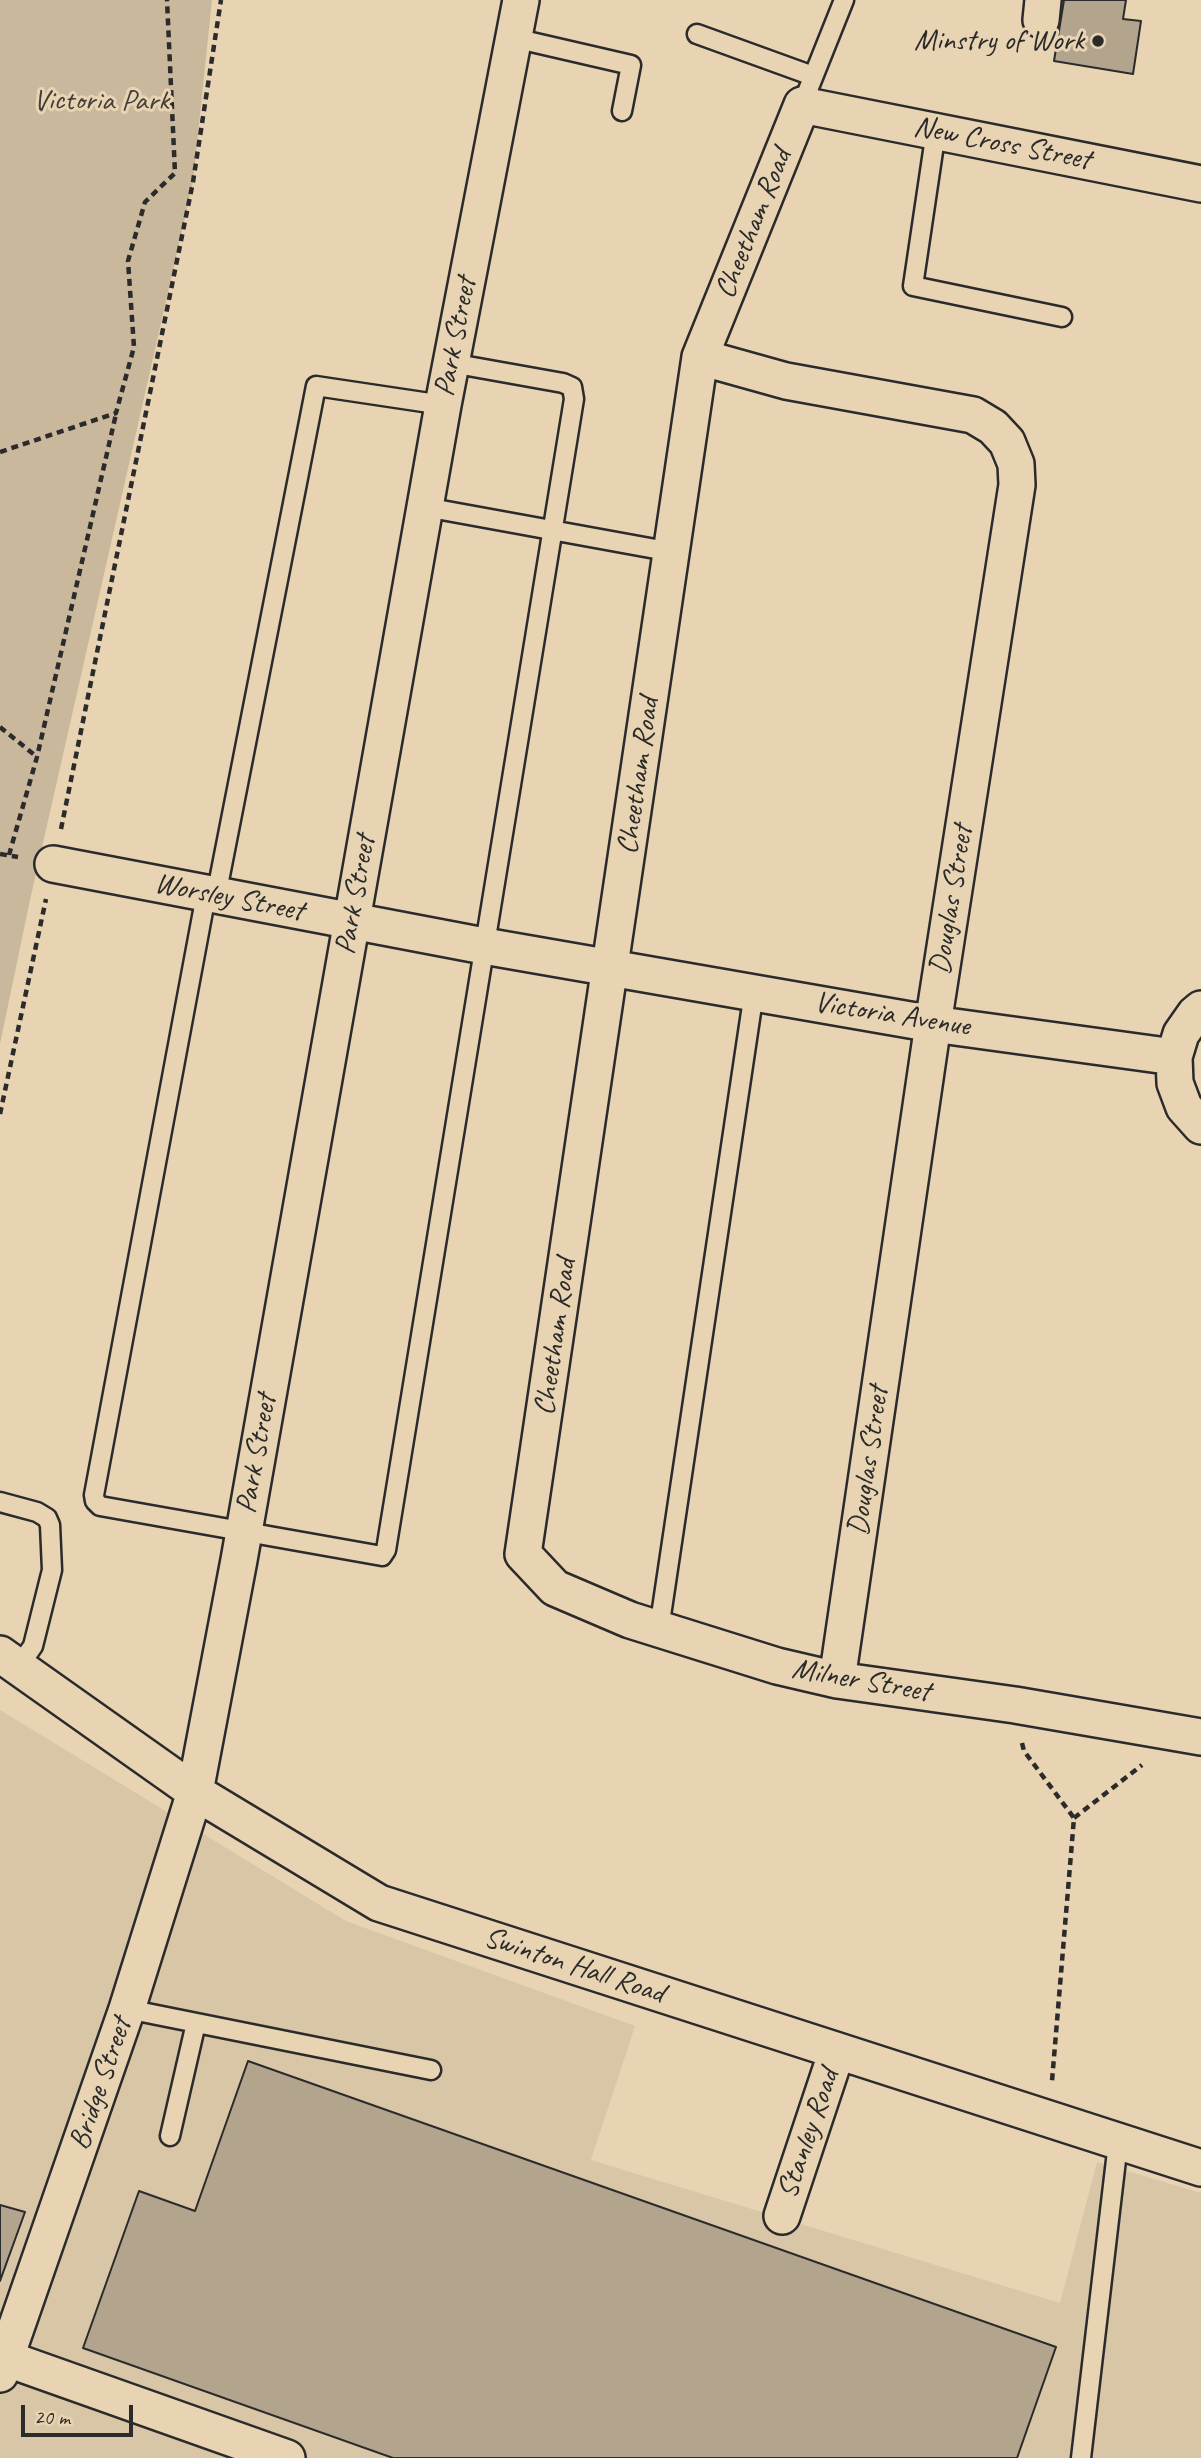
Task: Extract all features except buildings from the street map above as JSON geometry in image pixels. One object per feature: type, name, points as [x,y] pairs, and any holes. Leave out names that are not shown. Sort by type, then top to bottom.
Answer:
[{"type":"street","name":"Park Street","points":[[195,1792],[443,405],[519,0]]},
{"type":"street","name":"New Cross Street","points":[[808,90],[936,131],[1201,184]]},
{"type":"street","name":"Cheetham Road","points":[[538,1571],[523,1554],[700,357],[808,90]]},
{"type":"street","name":"Douglas Street","points":[[700,357],[786,381],[973,415],[993,427],[1007,442],[1016,464],[1017,485],[933,1024],[837,1680]]},
{"type":"street","name":"Worsley Street","points":[[53,864],[211,896],[611,967]]},
{"type":"street","name":"Victoria Avenue","points":[[611,967],[933,1024],[1174,1058]]},
{"type":"street","points":[[1201,1009],[1181,1034],[1174,1058],[1175,1083],[1184,1107],[1201,1126]]},
{"type":"street","name":"Milner Street","points":[[538,1571],[555,1588],[630,1620],[776,1666],[837,1680],[1015,1705],[1201,1737]]},
{"type":"street","name":"Swinton Hall Road","points":[[9,1660],[195,1792],[379,1903],[1201,2168]]},
{"type":"street","name":"Bridge Street","points":[[3,2366],[127,2009],[195,1792]]},
{"type":"street","name":"Stanley Road","points":[[782,2216],[837,2052]]},
{"type":"street","points":[[3,2366],[287,2458]]},
{"type":"lane","name":"Cheetham Road","points":[[808,90],[844,0]]},
{"type":"lane","points":[[696,34],[808,90]]},
{"type":"lane","points":[[514,38],[631,65],[622,111]]},
{"type":"lane","points":[[936,131],[913,286],[1062,317]]},
{"type":"lane","points":[[443,405],[316,386],[211,896],[94,1495],[100,1506],[376,1556],[382,1556],[386,1550],[574,399],[572,387],[563,383],[451,363]]},
{"type":"lane","points":[[425,508],[672,552]]},
{"type":"lane","points":[[659,1629],[754,992]]},
{"type":"lane","points":[[0,1502],[37,1512],[47,1518],[50,1525],[52,1570],[33,1646],[9,1660]]},
{"type":"lane","points":[[127,2009],[430,2070]]},
{"type":"lane","points":[[170,2136],[196,2023]]},
{"type":"lane","points":[[1081,2458],[1118,2143]]},
{"type":"path","points":[[9,855],[37,757],[134,347],[128,261],[145,202],[175,173],[167,0]]},
{"type":"path","points":[[0,1114],[193,181],[221,0]]},
{"type":"path","points":[[0,452],[116,414]]},
{"type":"path","points":[[0,727],[37,757]]},
{"type":"path","points":[[1015,1705],[1024,1751],[1074,1818],[1048,2120]]},
{"type":"path","points":[[1074,1818],[1142,1765],[1156,1728]]},
{"type":"shaded area","points":[[0,1710],[346,1921],[635,2026],[591,2160],[1060,2303],[1097,2162],[1201,2193],[1201,2458],[0,2458]]},
{"type":"green space","name":"Victoria Park","points":[[0,0],[212,0],[193,182],[30,900],[0,1044]]},
{"type":"place","name":"Minstry of Work","points":[[1098,41]]}]
